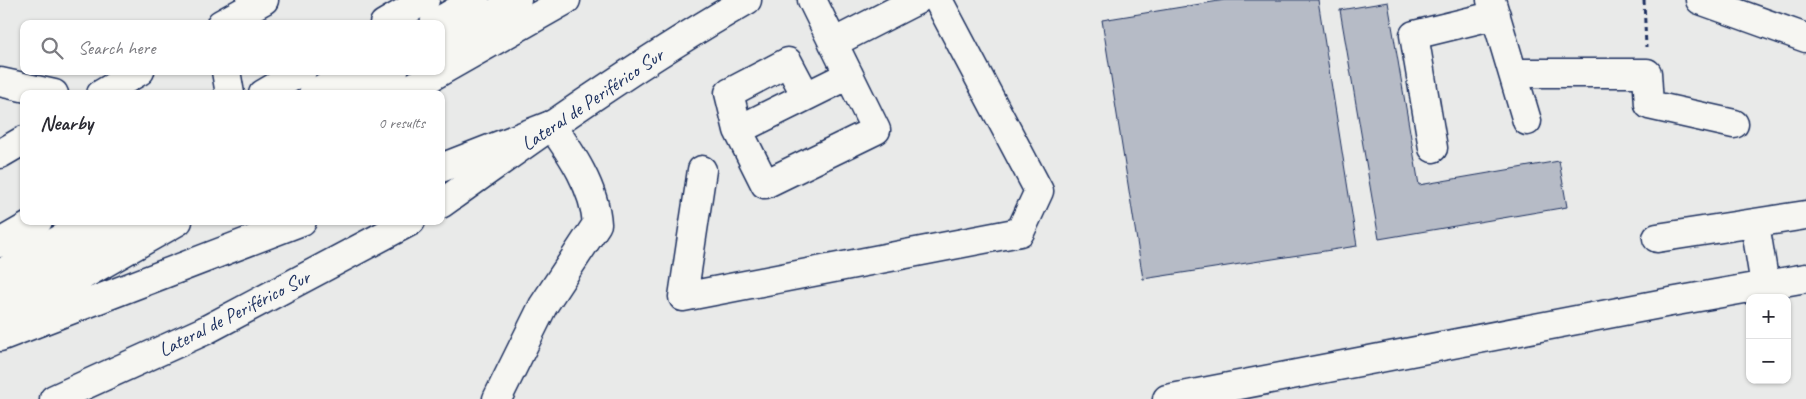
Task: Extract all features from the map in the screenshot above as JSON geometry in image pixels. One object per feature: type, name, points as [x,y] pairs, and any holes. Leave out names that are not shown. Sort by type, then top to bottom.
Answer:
[{"type":"main road","points":[[216,0],[219,20]]},
{"type":"main road","points":[[227,20],[264,0]]},
{"type":"main road","points":[[391,20],[425,0]]},
{"type":"main road","points":[[441,20],[476,0]]},
{"type":"main road","points":[[445,42],[517,0]]},
{"type":"main road","points":[[445,69],[566,0]]},
{"type":"main road","name":"Lateral de Periférico Sur","points":[[445,201],[551,125],[698,28],[747,0]]},
{"type":"main road","points":[[806,96],[788,62],[729,93],[738,130],[765,184],[876,130],[812,0]]},
{"type":"main road","points":[[833,43],[916,0]]},
{"type":"main road","points":[[702,170],[684,297],[1020,232],[1039,191],[938,0]]},
{"type":"main road","points":[[1700,0],[1806,38]]},
{"type":"main road","points":[[1433,148],[1414,35],[1494,8],[1527,121]]},
{"type":"main road","points":[[1513,73],[1647,73],[1648,105],[1734,124]]},
{"type":"main road","points":[[108,90],[133,75]]},
{"type":"main road","points":[[227,75],[229,90]]},
{"type":"main road","points":[[270,90],[295,75]]},
{"type":"main road","points":[[320,90],[345,75]]},
{"type":"main road","points":[[362,90],[387,75]]},
{"type":"main road","points":[[408,90],[434,75]]},
{"type":"main road","points":[[738,130],[849,75]]},
{"type":"main road","points":[[0,82],[36,90]]},
{"type":"main road","points":[[445,166],[551,125],[575,159],[597,210],[598,224],[543,306],[497,399]]},
{"type":"main road","points":[[0,154],[20,142]]},
{"type":"main road","points":[[1657,238],[1806,215]]},
{"type":"main road","points":[[1755,224],[1765,285]]},
{"type":"main road","points":[[0,243],[31,225]]},
{"type":"main road","points":[[0,274],[85,225]]},
{"type":"main road","points":[[0,299],[128,225]]},
{"type":"main road","points":[[0,322],[171,225]]},
{"type":"main road","points":[[0,337],[292,225]]},
{"type":"main road","name":"Lateral de Periférico Sur","points":[[54,399],[204,331],[403,225]]},
{"type":"main road","points":[[1167,399],[1664,303],[1806,278]]},
{"type":"path","points":[[1644,0],[1647,73]]},
{"type":"building","points":[[1225,0],[1318,0],[1357,246],[1143,279],[1102,20]]},
{"type":"building","points":[[1388,2],[1419,185],[1559,161],[1567,207],[1379,239],[1340,10]]}]
